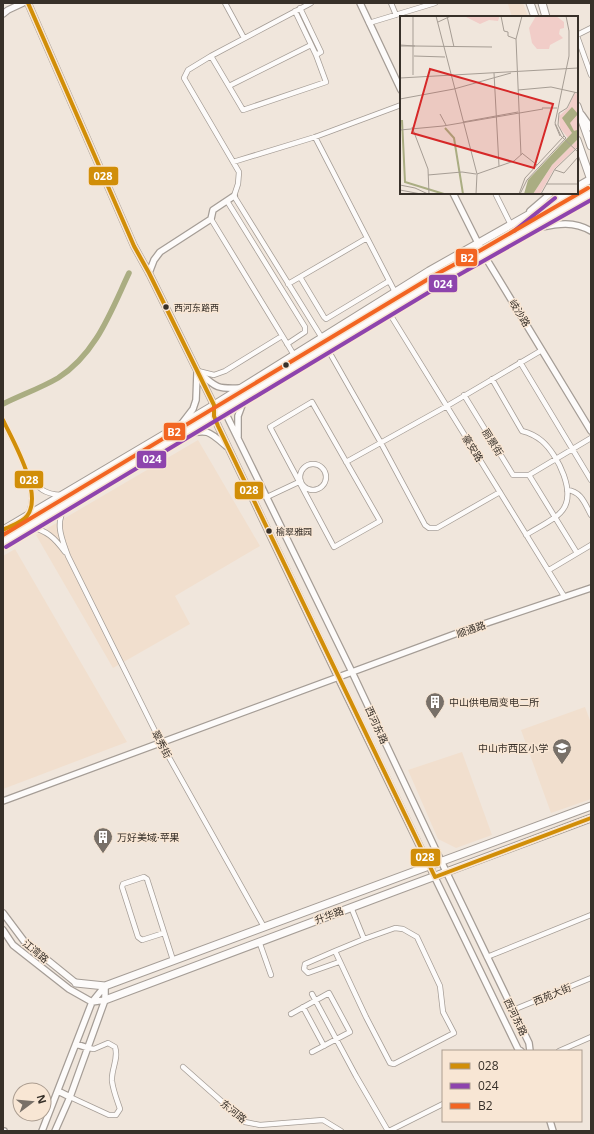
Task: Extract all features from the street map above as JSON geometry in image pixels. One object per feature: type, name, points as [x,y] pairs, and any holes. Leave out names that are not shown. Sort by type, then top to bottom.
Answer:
[{"type":"main road","points":[[530,3],[535,16]]},
{"type":"main road","points":[[542,3],[546,16]]},
{"type":"main road","points":[[578,110],[591,146]]},
{"type":"main road","points":[[578,143],[591,179],[578,186]]},
{"type":"main road","points":[[3,542],[438,280],[591,193]]},
{"type":"main road","points":[[3,530],[242,388],[395,292],[565,194]]},
{"type":"main road","name":"升华路","points":[[76,983],[105,986],[588,807]]},
{"type":"main road","name":"升华路","points":[[105,1000],[351,907],[590,821]]},
{"type":"street","points":[[3,14],[23,3]]},
{"type":"street","name":"西河东路","points":[[28,3],[134,246],[149,273],[214,405],[214,416],[228,447],[520,1050]]},
{"type":"street","points":[[225,3],[244,38]]},
{"type":"street","points":[[149,273],[154,260],[160,252],[210,219],[213,210],[234,196],[238,184],[239,172],[184,78],[188,70],[310,3]]},
{"type":"street","points":[[360,3],[400,88]]},
{"type":"street","points":[[391,3],[396,14]]},
{"type":"street","points":[[369,23],[435,3]]},
{"type":"street","points":[[300,8],[321,52],[316,55]]},
{"type":"street","points":[[211,56],[243,110],[326,82],[316,55],[295,11]]},
{"type":"street","points":[[578,34],[591,28]]},
{"type":"street","points":[[578,38],[591,75]]},
{"type":"street","points":[[229,86],[311,45]]},
{"type":"street","points":[[233,162],[315,137],[400,105]]},
{"type":"street","points":[[578,108],[591,128]]},
{"type":"street","points":[[315,137],[395,292]]},
{"type":"street","name":"岐沙路","points":[[453,194],[484,255],[591,431]]},
{"type":"street","points":[[496,194],[511,225]]},
{"type":"street","points":[[522,219],[550,194]]},
{"type":"street","points":[[234,196],[322,338]]},
{"type":"street","points":[[227,200],[305,327],[305,332],[287,344]]},
{"type":"street","points":[[210,219],[294,355]]},
{"type":"street","points":[[527,230],[562,223],[581,225],[591,231]]},
{"type":"street","points":[[288,284],[367,238]]},
{"type":"street","points":[[300,277],[326,319],[389,281]]},
{"type":"street","name":"豪安路","points":[[384,299],[388,311],[564,596]]},
{"type":"street","points":[[197,370],[214,375],[224,371],[282,336]]},
{"type":"street","points":[[327,348],[425,524],[429,528],[437,528],[500,492]]},
{"type":"street","points":[[346,462],[447,406],[542,350]]},
{"type":"street","points":[[520,362],[591,480]]},
{"type":"street","points":[[197,370],[212,385],[223,389],[242,388]]},
{"type":"street","points":[[180,425],[192,409],[196,400],[197,370]]},
{"type":"street","points":[[492,379],[522,431],[532,434],[542,441],[556,459],[565,478],[567,501],[561,513],[526,534]]},
{"type":"street","name":"丽景街","points":[[464,396],[513,475],[529,475]]},
{"type":"street","points":[[238,439],[238,416],[245,397]]},
{"type":"street","points":[[312,402],[346,462],[380,521],[334,547],[270,427],[312,402]]},
{"type":"street","points":[[214,405],[224,410]]},
{"type":"street","name":"西河东路","points":[[224,410],[352,672],[446,873],[529,1043],[530,1050]]},
{"type":"street","points":[[3,420],[27,472],[31,485],[32,498],[28,516]]},
{"type":"street","points":[[183,434],[201,430],[211,434],[228,447]]},
{"type":"street","points":[[576,553],[529,475],[591,438]]},
{"type":"street","points":[[311,464],[319,465],[325,471],[326,476],[324,484],[318,489],[310,489],[300,481],[304,469],[311,464]]},
{"type":"street","points":[[27,472],[41,490],[50,494],[63,495]]},
{"type":"street","points":[[267,497],[300,481]]},
{"type":"street","points":[[567,490],[573,490],[579,494],[591,515]]},
{"type":"street","points":[[67,503],[60,517],[59,529],[68,556]]},
{"type":"street","points":[[29,526],[46,531],[53,537],[68,556]]},
{"type":"street","points":[[549,570],[591,545]]},
{"type":"street","name":"翠秀街","points":[[68,556],[161,743],[264,927]]},
{"type":"street","name":"顺通路","points":[[3,801],[463,631],[591,588]]},
{"type":"street","points":[[588,807],[590,821]]},
{"type":"street","points":[[164,933],[142,940],[138,936],[122,887],[123,884],[144,877],[147,879],[173,960]]},
{"type":"street","points":[[351,907],[364,939]]},
{"type":"street","name":"江湾路","points":[[3,913],[24,941],[76,983]]},
{"type":"street","points":[[487,957],[591,915]]},
{"type":"street","points":[[335,951],[339,962],[390,1063],[394,1064],[454,1033],[443,1012],[440,986],[417,937],[403,929],[394,928],[364,939],[335,951],[305,964],[304,969],[308,973],[339,962]]},
{"type":"street","name":"江湾路","points":[[3,930],[14,945],[69,989],[92,1002]]},
{"type":"street","points":[[259,941],[271,975]]},
{"type":"street","name":"西苑大街","points":[[513,1010],[591,978]]},
{"type":"street","points":[[55,1131],[70,1097],[105,1000],[105,986]]},
{"type":"street","points":[[42,1131],[92,1002],[105,986]]},
{"type":"street","points":[[291,1014],[329,993],[350,1032],[312,1052]]},
{"type":"street","points":[[312,994],[388,1131],[442,1104]]},
{"type":"street","name":"升华路","points":[[92,1002],[105,1000]]},
{"type":"street","points":[[303,1007],[324,1046]]},
{"type":"street","points":[[561,1050],[591,1037]]},
{"type":"street","points":[[58,1092],[109,1115],[116,1115],[120,1109],[112,1081],[118,1054],[116,1047],[108,1043],[94,1049],[76,1044]]},
{"type":"street","name":"东河路","points":[[183,1067],[245,1122],[260,1125],[323,1120],[341,1131]]},
{"type":"shaded area","points":[[523,3],[528,16],[512,16],[508,4]]},
{"type":"shaded area","points":[[198,440],[260,546],[175,596],[190,624],[113,668],[36,535]]},
{"type":"shaded area","points":[[15,549],[127,742],[3,789],[3,556]]},
{"type":"shaded area","name":"中山市西区小学","points":[[585,707],[591,723],[591,799],[551,813],[521,730]]},
{"type":"shaded area","points":[[462,752],[492,835],[456,848],[438,839],[408,770]]},
{"type":"waterway","points":[[3,404],[58,378],[83,357],[109,317],[129,273]]},
{"type":"transit line","name":"028","points":[[28,3],[134,246],[149,273],[214,405],[214,416],[218,426],[435,877],[591,818]]},
{"type":"transit line","name":"B2","points":[[578,194],[588,188]]},
{"type":"transit line","name":"B2","points":[[3,535],[435,275],[578,194]]},
{"type":"transit line","name":"024","points":[[514,231],[555,198]]},
{"type":"transit line","name":"024","points":[[6,547],[441,285],[591,200]]},
{"type":"transit line","name":"028","points":[[3,420],[25,468],[30,481],[32,495],[31,506],[27,516],[3,530]]},
{"type":"place","name":"西河东路西","points":[[166,307]]},
{"type":"place","name":"榆翠雅园","points":[[269,531]]},
{"type":"place","name":"中山供电局变电二所","points":[[435,719]]},
{"type":"place","name":"中山市西区小学","points":[[562,765]]},
{"type":"place","name":"万好美域·苹果","points":[[103,854]]}]
